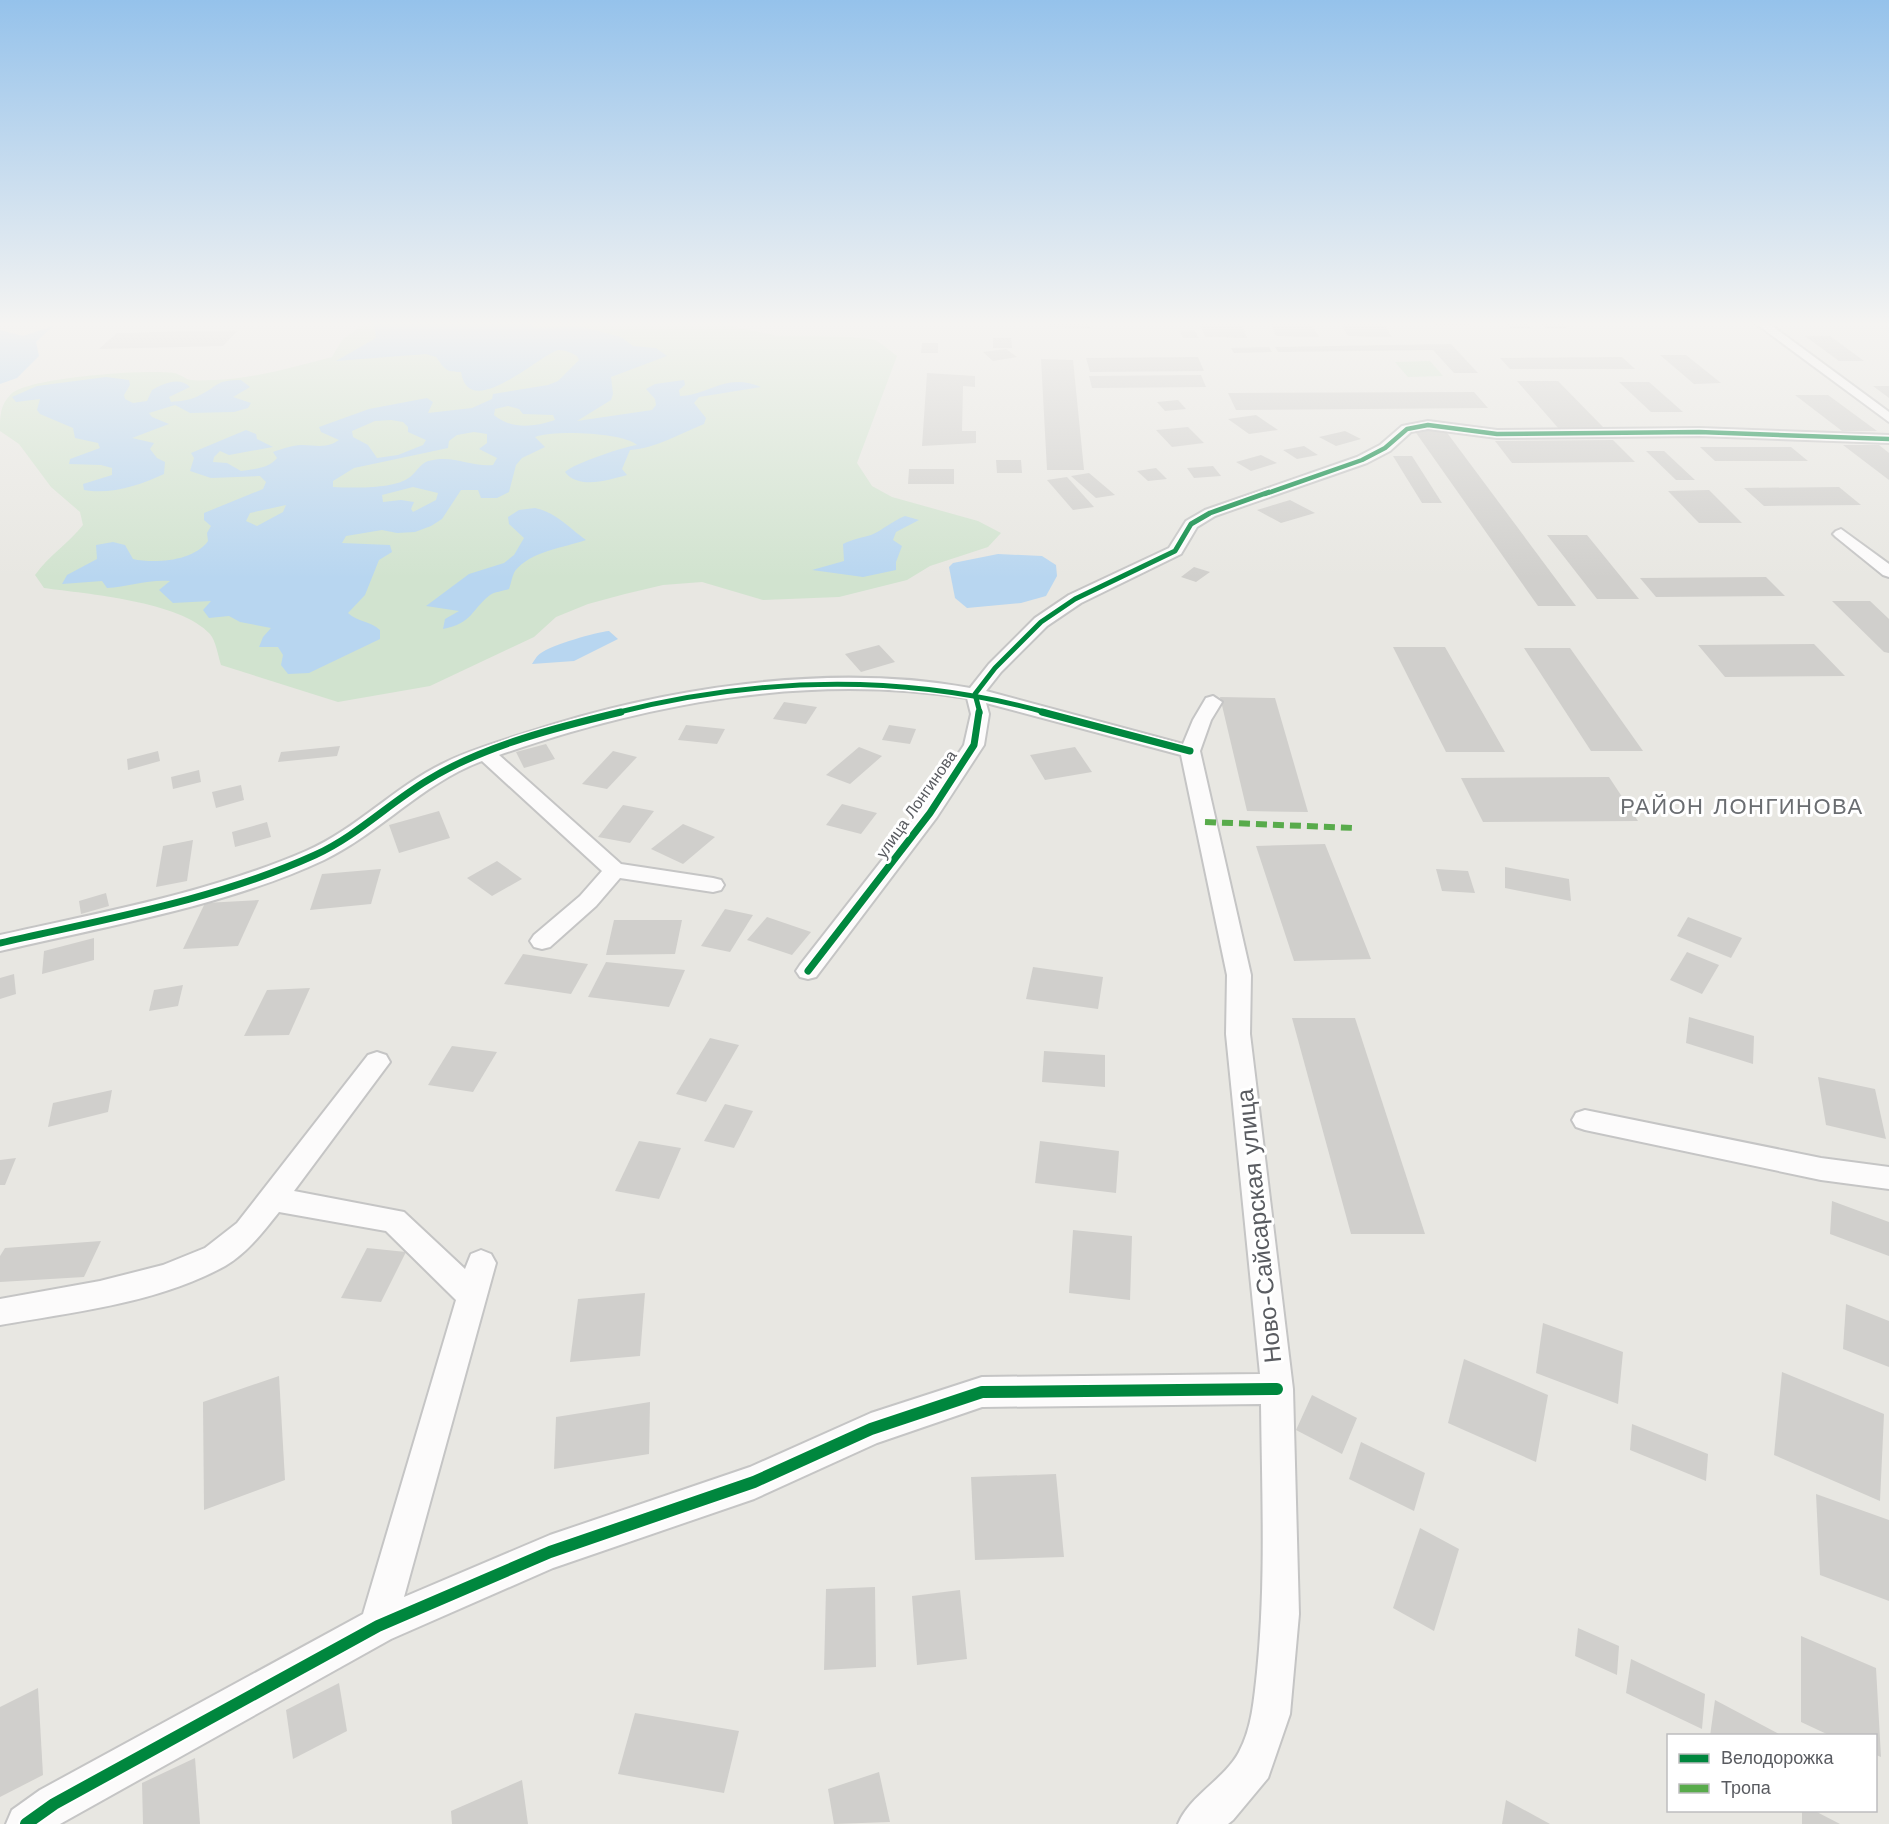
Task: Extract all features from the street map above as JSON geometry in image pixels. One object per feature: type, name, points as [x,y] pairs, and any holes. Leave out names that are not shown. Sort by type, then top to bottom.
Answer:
[{"type":"street","points":[[1876,408],[1889,418]]},
{"type":"street","points":[[975,694],[995,668],[1041,622],[1075,598],[1159,561],[1175,551],[1191,524],[1210,513],[1362,460],[1385,448],[1414,426],[1438,426],[1497,434],[1699,432],[1889,439]]},
{"type":"street","points":[[1841,534],[1889,572]]},
{"type":"street","points":[[0,943],[192,895],[270,872],[307,858],[355,833],[418,784],[448,768],[540,734],[660,701],[761,689],[859,685],[975,694],[1140,741],[1190,751],[1202,720],[1213,702]]},
{"type":"street","name":"улица Лонгинова","points":[[808,971],[930,813],[974,745],[980,714],[975,694]]},
{"type":"street","name":"Ново-Сайсарская улица","points":[[1190,751],[1239,975],[1238,1034],[1277,1389],[1281,1614],[1271,1714],[1254,1764],[1219,1806],[1198,1824]]},
{"type":"street","points":[[486,754],[574,836],[615,870],[713,885]]},
{"type":"street","points":[[542,941],[588,902],[615,870]]},
{"type":"street","points":[[0,1312],[100,1294],[155,1280],[215,1257],[247,1232],[377,1062]]},
{"type":"street","points":[[1585,1120],[1821,1169],[1889,1178]]},
{"type":"street","points":[[273,1199],[394,1220],[471,1295]]},
{"type":"street","points":[[378,1626],[481,1263]]},
{"type":"street","points":[[26,1824],[54,1804],[378,1626],[550,1552],[754,1482],[871,1429],[982,1392],[1277,1389]]},
{"type":"green space","points":[[3,408],[878,408],[857,463],[872,486],[892,497],[978,521],[1001,533],[988,547],[930,566],[907,580],[839,597],[763,600],[702,582],[663,585],[625,594],[588,604],[556,617],[534,637],[430,686],[338,702],[221,665],[210,634],[196,623],[177,614],[108,596],[44,588],[35,575],[83,525],[80,512],[51,487],[19,444],[0,431]]},
{"type":"water","points":[[38,408],[165,408],[149,413],[152,417],[169,424],[132,438],[154,443],[150,449],[157,458],[165,462],[164,474],[115,490],[84,490],[83,484],[112,475],[112,468],[101,465],[69,464],[70,459],[100,448],[98,443],[75,438],[73,428],[40,414]]},
{"type":"water","points":[[181,408],[248,408],[234,412],[190,413]]},
{"type":"water","points":[[430,408],[428,413],[471,408],[499,408],[495,409],[494,415],[508,423],[523,426],[555,420],[553,415],[523,414],[516,408],[598,408],[577,421],[654,408],[698,408],[706,418],[704,424],[659,444],[630,450],[622,469],[627,475],[594,482],[578,481],[565,472],[578,464],[637,445],[617,437],[603,435],[556,433],[535,437],[545,447],[522,458],[516,465],[509,492],[497,498],[481,498],[478,490],[461,490],[442,519],[431,526],[415,532],[397,533],[382,530],[346,536],[342,543],[390,545],[392,552],[379,560],[365,595],[348,613],[380,630],[380,639],[309,673],[288,674],[281,665],[283,655],[278,647],[259,647],[263,637],[271,628],[240,622],[229,616],[209,618],[203,610],[211,601],[173,603],[159,590],[170,581],[107,588],[102,581],[62,584],[67,575],[97,559],[96,545],[113,542],[125,545],[133,559],[152,561],[174,559],[193,553],[208,541],[207,533],[211,526],[204,520],[204,513],[263,489],[266,482],[260,476],[211,478],[190,471],[194,458],[191,453],[246,430],[256,434],[257,439],[273,447],[229,455],[220,451],[214,457],[213,462],[227,463],[241,471],[261,468],[277,458],[273,452],[291,446],[321,446],[334,443],[339,440],[321,432],[319,427],[369,409]],"holes":[[[375,421],[403,422],[408,427],[408,432],[426,440],[423,445],[398,455],[377,458],[368,445],[353,437],[352,431]],[[474,432],[487,434],[487,443],[479,449],[497,458],[493,465],[437,459],[425,462],[413,475],[391,485],[333,487],[333,481],[354,468],[448,448],[449,441],[457,435]],[[413,487],[438,493],[436,500],[413,512],[411,509],[414,502],[401,500],[383,502],[382,495]],[[286,505],[283,512],[257,526],[246,521],[250,513]]]},
{"type":"water","points":[[535,508],[556,517],[586,540],[530,559],[515,571],[509,589],[490,595],[466,620],[443,629],[445,619],[459,611],[426,606],[469,574],[504,563],[514,555],[524,538],[509,524],[508,517],[519,510]]},
{"type":"water","points":[[905,516],[919,520],[896,532],[893,540],[902,546],[896,562],[896,570],[863,577],[812,570],[844,561],[843,544],[880,531]]},
{"type":"water","points":[[998,554],[1042,556],[1056,565],[1057,576],[1046,596],[1021,603],[967,608],[955,598],[949,567],[953,563]]},
{"type":"water","points":[[609,631],[618,639],[574,661],[532,664],[540,654],[554,646]]},
{"type":"building","points":[[925,408],[963,408],[962,431],[976,431],[976,443],[922,446]]},
{"type":"building","points":[[1044,408],[1078,408],[1084,470],[1047,470]]},
{"type":"building","points":[[1162,408],[1186,409],[1165,411]]},
{"type":"building","points":[[1235,408],[1473,408],[1236,410]]},
{"type":"building","points":[[1541,408],[1585,408],[1604,428],[1559,429]]},
{"type":"building","points":[[1647,408],[1679,408],[1683,412],[1651,412]]},
{"type":"building","points":[[1812,408],[1846,408],[1877,431],[1842,431]]},
{"type":"building","points":[[1256,415],[1278,430],[1249,434],[1228,419]]},
{"type":"building","points":[[1188,427],[1204,443],[1172,447],[1156,430]]},
{"type":"building","points":[[1414,430],[1445,430],[1576,606],[1538,606]]},
{"type":"building","points":[[1345,431],[1361,439],[1336,446],[1319,437]]},
{"type":"building","points":[[1613,440],[1635,462],[1512,463],[1495,441]]},
{"type":"building","points":[[1843,445],[1879,445],[1889,453],[1889,480]]},
{"type":"building","points":[[1304,446],[1318,455],[1297,459],[1283,450]]},
{"type":"building","points":[[1700,447],[1791,447],[1808,461],[1715,461]]},
{"type":"building","points":[[1646,451],[1664,451],[1695,480],[1676,480]]},
{"type":"building","points":[[1261,455],[1277,463],[1251,471],[1236,462]]},
{"type":"building","points":[[1393,456],[1412,456],[1442,503],[1422,503]]},
{"type":"building","points":[[996,460],[1021,460],[1022,473],[997,473]]},
{"type":"building","points":[[1213,466],[1221,476],[1194,478],[1187,468]]},
{"type":"building","points":[[1156,468],[1167,479],[1148,481],[1137,471]]},
{"type":"building","points":[[909,469],[954,469],[954,484],[908,484]]},
{"type":"building","points":[[1089,473],[1115,495],[1096,498],[1071,476]]},
{"type":"building","points":[[1067,477],[1094,507],[1073,510],[1047,480]]},
{"type":"building","points":[[1839,487],[1861,505],[1764,506],[1744,488]]},
{"type":"building","points":[[1709,490],[1742,523],[1699,523],[1668,491]]},
{"type":"building","points":[[1290,500],[1315,513],[1281,523],[1257,510]]},
{"type":"building","points":[[1547,535],[1587,535],[1639,599],[1597,599]]},
{"type":"building","points":[[1194,567],[1210,572],[1196,582],[1181,577]]},
{"type":"building","points":[[1766,577],[1785,596],[1656,597],[1640,578]]},
{"type":"building","points":[[1832,601],[1870,601],[1889,619],[1889,653],[1884,652]]},
{"type":"building","points":[[1814,644],[1845,676],[1725,677],[1698,645]]},
{"type":"building","points":[[879,645],[895,662],[861,672],[845,654]]},
{"type":"building","points":[[1393,647],[1445,647],[1505,752],[1446,752]]},
{"type":"building","points":[[1524,648],[1570,648],[1643,751],[1591,751]]},
{"type":"building","points":[[1220,697],[1275,698],[1308,812],[1247,811]]},
{"type":"building","points":[[784,702],[817,707],[806,724],[773,719]]},
{"type":"building","points":[[686,725],[725,729],[717,744],[678,740]]},
{"type":"building","points":[[889,725],[916,729],[910,744],[882,740]]},
{"type":"building","points":[[546,744],[555,759],[524,768],[516,752]]},
{"type":"building","points":[[340,746],[337,756],[278,762],[281,752]]},
{"type":"building","points":[[859,747],[882,756],[850,784],[826,775]]},
{"type":"building","points":[[1075,747],[1092,772],[1045,780],[1030,755]]},
{"type":"building","points":[[158,751],[160,761],[128,770],[127,759]]},
{"type":"building","points":[[613,751],[637,757],[607,789],[582,784]]},
{"type":"building","points":[[199,770],[201,782],[173,789],[171,777]]},
{"type":"building","points":[[1609,777],[1638,821],[1483,822],[1461,778]]},
{"type":"building","points":[[241,785],[244,800],[216,808],[212,792]]},
{"type":"building","points":[[842,804],[877,813],[861,834],[826,825]]},
{"type":"building","points":[[623,805],[654,811],[630,843],[598,837]]},
{"type":"building","points":[[439,811],[450,838],[399,853],[389,825]]},
{"type":"building","points":[[267,822],[271,837],[235,847],[232,832]]},
{"type":"building","points":[[683,824],[715,837],[683,864],[651,849]]},
{"type":"building","points":[[193,840],[187,881],[156,887],[163,846]]},
{"type":"building","points":[[1325,844],[1371,959],[1294,961],[1256,846]]},
{"type":"building","points":[[497,861],[522,879],[492,896],[467,878]]},
{"type":"building","points":[[1505,867],[1569,879],[1571,901],[1505,888]]},
{"type":"building","points":[[381,869],[371,904],[310,910],[322,874]]},
{"type":"building","points":[[1436,869],[1468,871],[1475,893],[1442,891]]},
{"type":"building","points":[[106,893],[109,906],[81,914],[79,901]]},
{"type":"building","points":[[259,900],[238,946],[183,949],[205,903]]},
{"type":"building","points":[[725,909],[753,915],[730,952],[701,946]]},
{"type":"building","points":[[767,917],[811,932],[792,955],[747,940]]},
{"type":"building","points":[[1688,917],[1742,938],[1731,958],[1677,936]]},
{"type":"building","points":[[614,920],[682,920],[675,954],[606,955]]},
{"type":"building","points":[[94,938],[94,960],[42,974],[44,951]]},
{"type":"building","points":[[1687,952],[1719,965],[1702,994],[1670,980]]},
{"type":"building","points":[[523,954],[588,964],[571,994],[504,984]]},
{"type":"building","points":[[606,962],[685,970],[669,1007],[588,997]]},
{"type":"building","points":[[1033,967],[1103,977],[1098,1009],[1026,999]]},
{"type":"building","points":[[14,974],[16,994],[0,999],[0,978]]},
{"type":"building","points":[[183,985],[178,1006],[149,1011],[154,990]]},
{"type":"building","points":[[310,988],[289,1035],[244,1036],[267,990]]},
{"type":"building","points":[[1689,1017],[1754,1036],[1753,1064],[1686,1043]]},
{"type":"building","points":[[1292,1018],[1355,1018],[1425,1234],[1351,1234]]},
{"type":"building","points":[[710,1038],[739,1045],[706,1102],[676,1094]]},
{"type":"building","points":[[452,1046],[497,1052],[473,1092],[428,1085]]},
{"type":"building","points":[[1044,1051],[1105,1055],[1105,1087],[1042,1082]]},
{"type":"building","points":[[1818,1077],[1875,1089],[1886,1139],[1826,1125]]},
{"type":"building","points":[[112,1090],[108,1112],[48,1127],[53,1103]]},
{"type":"building","points":[[725,1104],[753,1111],[734,1148],[704,1141]]},
{"type":"building","points":[[639,1141],[681,1148],[659,1199],[615,1191]]},
{"type":"building","points":[[1040,1141],[1119,1151],[1116,1193],[1035,1183]]},
{"type":"building","points":[[16,1158],[5,1185],[0,1185],[0,1160]]},
{"type":"building","points":[[1832,1201],[1889,1222],[1889,1256],[1830,1234]]},
{"type":"building","points":[[1073,1230],[1132,1236],[1130,1300],[1069,1293]]},
{"type":"building","points":[[101,1241],[84,1277],[0,1282],[0,1256],[5,1248]]},
{"type":"building","points":[[367,1248],[406,1252],[381,1302],[341,1298]]},
{"type":"building","points":[[645,1293],[640,1356],[570,1362],[578,1299]]},
{"type":"building","points":[[1846,1304],[1889,1321],[1889,1367],[1843,1349]]},
{"type":"building","points":[[1543,1323],[1623,1352],[1618,1404],[1536,1373]]},
{"type":"building","points":[[1464,1359],[1548,1395],[1536,1462],[1448,1423]]},
{"type":"building","points":[[1782,1372],[1884,1414],[1880,1501],[1774,1455]]},
{"type":"building","points":[[279,1376],[285,1480],[204,1510],[203,1402]]},
{"type":"building","points":[[1312,1395],[1357,1418],[1342,1454],[1296,1430]]},
{"type":"building","points":[[650,1402],[649,1454],[554,1469],[556,1417]]},
{"type":"building","points":[[1632,1424],[1708,1454],[1706,1481],[1630,1450]]},
{"type":"building","points":[[1361,1442],[1425,1473],[1414,1511],[1349,1479]]},
{"type":"building","points":[[1056,1474],[1064,1557],[975,1560],[971,1477]]},
{"type":"building","points":[[1816,1494],[1889,1520],[1889,1601],[1820,1575]]},
{"type":"building","points":[[1420,1528],[1459,1549],[1434,1631],[1393,1608]]},
{"type":"building","points":[[875,1587],[876,1667],[824,1670],[826,1589]]},
{"type":"building","points":[[960,1590],[967,1659],[917,1665],[912,1596]]},
{"type":"building","points":[[1578,1628],[1619,1646],[1617,1675],[1575,1656]]},
{"type":"building","points":[[1801,1636],[1876,1668],[1881,1757],[1877,1755],[1877,1734],[1827,1734],[1801,1722]]},
{"type":"building","points":[[1631,1659],[1705,1694],[1702,1729],[1626,1693]]},
{"type":"building","points":[[339,1683],[347,1731],[293,1759],[286,1710]]},
{"type":"building","points":[[38,1688],[43,1775],[0,1797],[0,1707]]},
{"type":"building","points":[[1715,1700],[1779,1734],[1710,1734]]},
{"type":"building","points":[[635,1713],[739,1731],[724,1793],[618,1774]]},
{"type":"building","points":[[195,1758],[200,1824],[143,1824],[142,1783]]},
{"type":"building","points":[[879,1772],[890,1822],[834,1824],[828,1789]]},
{"type":"building","points":[[522,1780],[528,1824],[452,1824],[451,1811]]},
{"type":"building","points":[[1506,1800],[1550,1824],[1502,1824]]},
{"type":"building","points":[[1802,1812],[1817,1812],[1840,1824],[1802,1824]]},
{"type":"marked path","points":[[1205,822],[1355,828]]},
{"type":"cycle path","points":[[808,971],[930,813],[974,745],[980,714],[975,694],[995,668],[1041,622],[1075,599],[1175,551],[1191,524],[1210,513],[1362,460],[1385,448],[1407,429],[1428,425],[1497,434],[1699,432],[1889,439]]},
{"type":"cycle path","points":[[0,943],[159,906],[277,870],[332,847],[428,780],[460,763],[593,718],[681,698],[771,687],[815,685],[873,685],[935,689],[1005,701],[1137,739],[1190,751]]},
{"type":"cycle path","points":[[26,1824],[54,1804],[378,1626],[550,1552],[754,1482],[871,1429],[982,1392],[1277,1389]]},
{"type":"district","name":"РАЙОН ЛОНГИНОВА","points":[[1742,806]]}]
